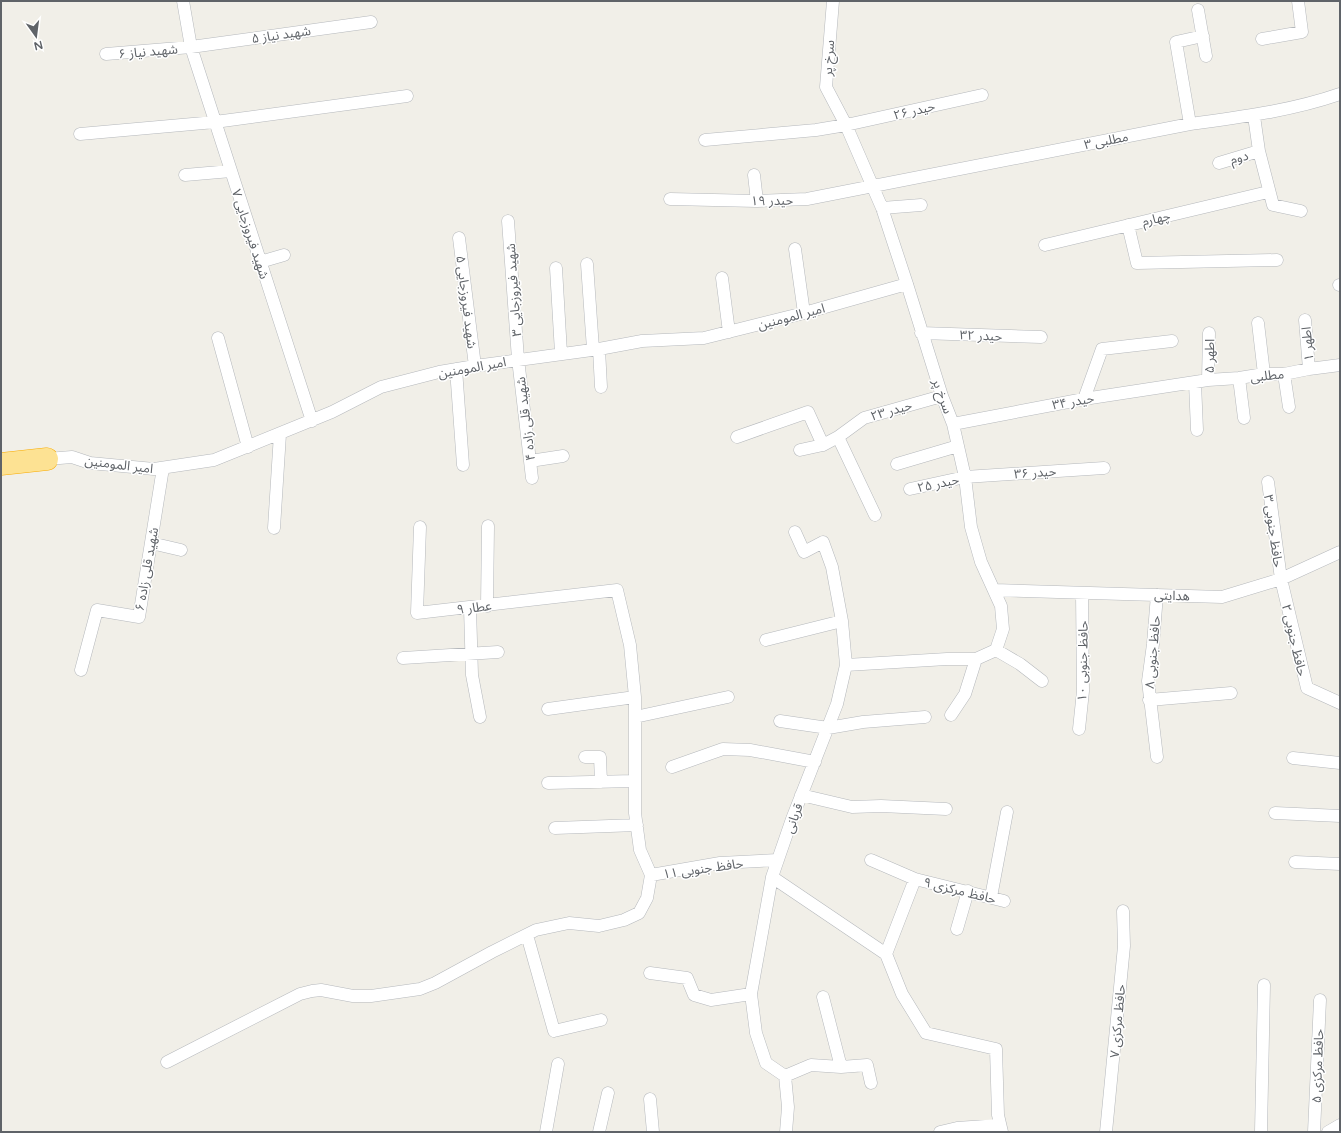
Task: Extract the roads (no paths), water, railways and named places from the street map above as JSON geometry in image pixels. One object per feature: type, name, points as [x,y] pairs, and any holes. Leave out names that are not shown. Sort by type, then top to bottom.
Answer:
[{"type":"highway","points":[[1,464],[47,460]]},
{"type":"street","name":"شهید فیروزجایی ۷","points":[[183,1],[191,47],[312,421]]},
{"type":"street","name":"سرخ پر","points":[[833,1],[826,87],[846,126],[882,208],[907,284],[921,333],[953,424],[965,477],[971,527],[981,562],[1002,606],[1003,630],[996,650]]},
{"type":"street","points":[[1262,39],[1302,32],[1298,1]]},
{"type":"street","points":[[1198,10],[1206,56]]},
{"type":"street","name":"شهید نیاز ۵","points":[[191,47],[371,22]]},
{"type":"street","points":[[1190,124],[1176,42],[1203,36]]},
{"type":"street","name":"شهید نیاز ۶","points":[[106,54],[191,47]]},
{"type":"street","name":"مطلبی ۳","points":[[872,185],[1190,124],[1254,116],[1314,103],[1340,94]]},
{"type":"street","name":"حیدر ۲۶","points":[[705,140],[846,126],[982,95]]},
{"type":"street","points":[[80,134],[215,122],[407,96]]},
{"type":"street","points":[[1254,116],[1259,151],[1272,206],[1301,211]]},
{"type":"street","name":"دوم","points":[[1219,163],[1259,151]]},
{"type":"street","points":[[185,175],[231,171]]},
{"type":"street","points":[[754,175],[757,201]]},
{"type":"street","name":"حیدر ۱۹","points":[[670,199],[757,201],[807,199],[872,185]]},
{"type":"street","name":"چهارم","points":[[1045,245],[1268,192]]},
{"type":"street","points":[[882,208],[921,205]]},
{"type":"street","name":"شهید فیروزجایی ۳","points":[[508,221],[518,359]]},
{"type":"street","points":[[1128,225],[1137,263],[1277,260]]},
{"type":"street","name":"شهید فیروزجایی ۵","points":[[459,238],[475,366]]},
{"type":"street","points":[[795,249],[804,313]]},
{"type":"street","points":[[260,262],[284,255]]},
{"type":"street","points":[[587,264],[601,387]]},
{"type":"street","points":[[556,268],[561,353]]},
{"type":"street","points":[[722,278],[729,332]]},
{"type":"street","name":"امیر المومنین","points":[[47,460],[72,457],[90,463],[154,469],[214,460],[312,421],[381,386],[456,369],[518,359],[596,349],[642,341],[704,338],[804,313],[907,284]]},
{"type":"street","name":"اطهر ۱","points":[[1305,320],[1309,369]]},
{"type":"street","points":[[1258,323],[1264,374]]},
{"type":"street","name":"حیدر ۳۲","points":[[921,333],[1041,337]]},
{"type":"street","name":"اطهر ۵","points":[[1208,380],[1209,333]]},
{"type":"street","points":[[218,338],[248,447]]},
{"type":"street","points":[[1084,399],[1102,349],[1172,341]]},
{"type":"street","name":"شهید قلی زاده ۴","points":[[518,359],[532,478]]},
{"type":"street","name":"مطلبی","points":[[1194,383],[1264,374],[1284,374],[1309,369],[1340,366]]},
{"type":"street","points":[[456,369],[464,465]]},
{"type":"street","points":[[1284,374],[1289,407]]},
{"type":"street","points":[[1239,378],[1244,418]]},
{"type":"street","points":[[1194,383],[1197,430]]},
{"type":"street","name":"حیدر ۳۴","points":[[953,424],[1084,399],[1194,383]]},
{"type":"street","name":"حیدر ۲۳","points":[[800,450],[824,445],[838,437],[864,418],[942,396]]},
{"type":"street","points":[[737,437],[808,412],[824,445]]},
{"type":"street","points":[[274,528],[280,434]]},
{"type":"street","points":[[838,437],[874,515]]},
{"type":"street","points":[[897,464],[958,446]]},
{"type":"street","points":[[530,460],[563,456]]},
{"type":"street","name":"شهید قلی زاده ۶","points":[[81,670],[97,610],[139,617],[164,468]]},
{"type":"street","name":"حیدر ۳۶","points":[[965,477],[1104,468]]},
{"type":"street","name":"حیدر ۲۵","points":[[910,489],[965,477]]},
{"type":"street","name":"حافظ جنوبی ۳","points":[[1268,482],[1281,579]]},
{"type":"street","points":[[487,606],[488,526]]},
{"type":"street","name":"عطار ۹","points":[[420,527],[417,613],[617,590],[630,645],[635,697]]},
{"type":"street","name":"قربانی","points":[[785,1076],[766,1063],[756,1033],[751,994],[772,877],[837,704],[846,665],[842,621],[832,567],[823,542],[804,552],[795,532]]},
{"type":"street","points":[[151,543],[181,550]]},
{"type":"street","name":"هدایتی","points":[[995,590],[1222,597],[1281,579],[1340,552]]},
{"type":"street","name":"حافظ جنوبی ۲","points":[[1281,579],[1307,688],[1340,703]]},
{"type":"street","name":"حافظ جنوبی ۱۰","points":[[1079,729],[1083,691],[1082,593]]},
{"type":"street","name":"حافظ جنوبی ۸","points":[[1157,595],[1148,681],[1149,700],[1157,757]]},
{"type":"street","points":[[470,608],[472,675],[480,717]]},
{"type":"street","points":[[766,640],[842,621]]},
{"type":"street","points":[[846,665],[947,659],[976,659],[996,650],[1020,664],[1042,681]]},
{"type":"street","points":[[403,658],[498,652]]},
{"type":"street","points":[[951,715],[966,694],[976,659]]},
{"type":"street","points":[[1149,700],[1231,694]]},
{"type":"street","points":[[167,1062],[300,994],[312,990],[353,996],[371,996],[420,988],[435,983],[536,930],[569,923],[599,926],[624,920],[639,913],[647,898],[651,875],[640,850],[637,825],[634,781],[635,697],[548,709]]},
{"type":"street","points":[[635,717],[728,697]]},
{"type":"street","points":[[780,721],[828,728],[863,722],[925,718]]},
{"type":"street","points":[[672,767],[723,749],[750,750],[815,762]]},
{"type":"street","points":[[585,757],[600,757],[601,782]]},
{"type":"street","points":[[1293,758],[1340,763]]},
{"type":"street","points":[[548,783],[634,781]]},
{"type":"street","points":[[802,795],[852,807],[881,806],[946,809]]},
{"type":"street","points":[[991,897],[1007,812]]},
{"type":"street","points":[[1275,813],[1340,816]]},
{"type":"street","points":[[556,828],[637,825]]},
{"type":"street","name":"حافظ جنوبی ۱۱","points":[[651,875],[720,863],[778,860]]},
{"type":"street","name":"حافظ مرکزی ۹","points":[[871,860],[915,879],[1004,901]]},
{"type":"street","points":[[1294,862],[1340,864]]},
{"type":"street","points":[[772,877],[886,954],[902,994],[926,1033],[996,1049],[998,1115],[1001,1128],[957,1128],[940,1132]]},
{"type":"street","name":"حافظ مرکزی ۹","points":[[886,954],[915,879]]},
{"type":"street","points":[[957,929],[968,892]]},
{"type":"street","name":"حافظ مرکزی ۷","points":[[1106,1132],[1124,946],[1123,910]]},
{"type":"street","points":[[527,935],[554,1031],[601,1020]]},
{"type":"street","points":[[650,973],[687,978],[694,995],[711,1000],[751,994]]},
{"type":"street","points":[[1261,1132],[1264,985]]},
{"type":"street","points":[[823,997],[841,1067]]},
{"type":"street","name":"حافظ مرکزی ۵","points":[[1314,1132],[1320,1000]]},
{"type":"street","points":[[546,1132],[558,1064]]},
{"type":"street","points":[[786,1132],[788,1107],[785,1076],[811,1065],[841,1067],[867,1065],[871,1083]]},
{"type":"street","points":[[599,1132],[608,1094]]},
{"type":"street","points":[[650,1099],[652,1132]]},
{"type":"street","points":[[1328,1132],[1340,1125]]}]
